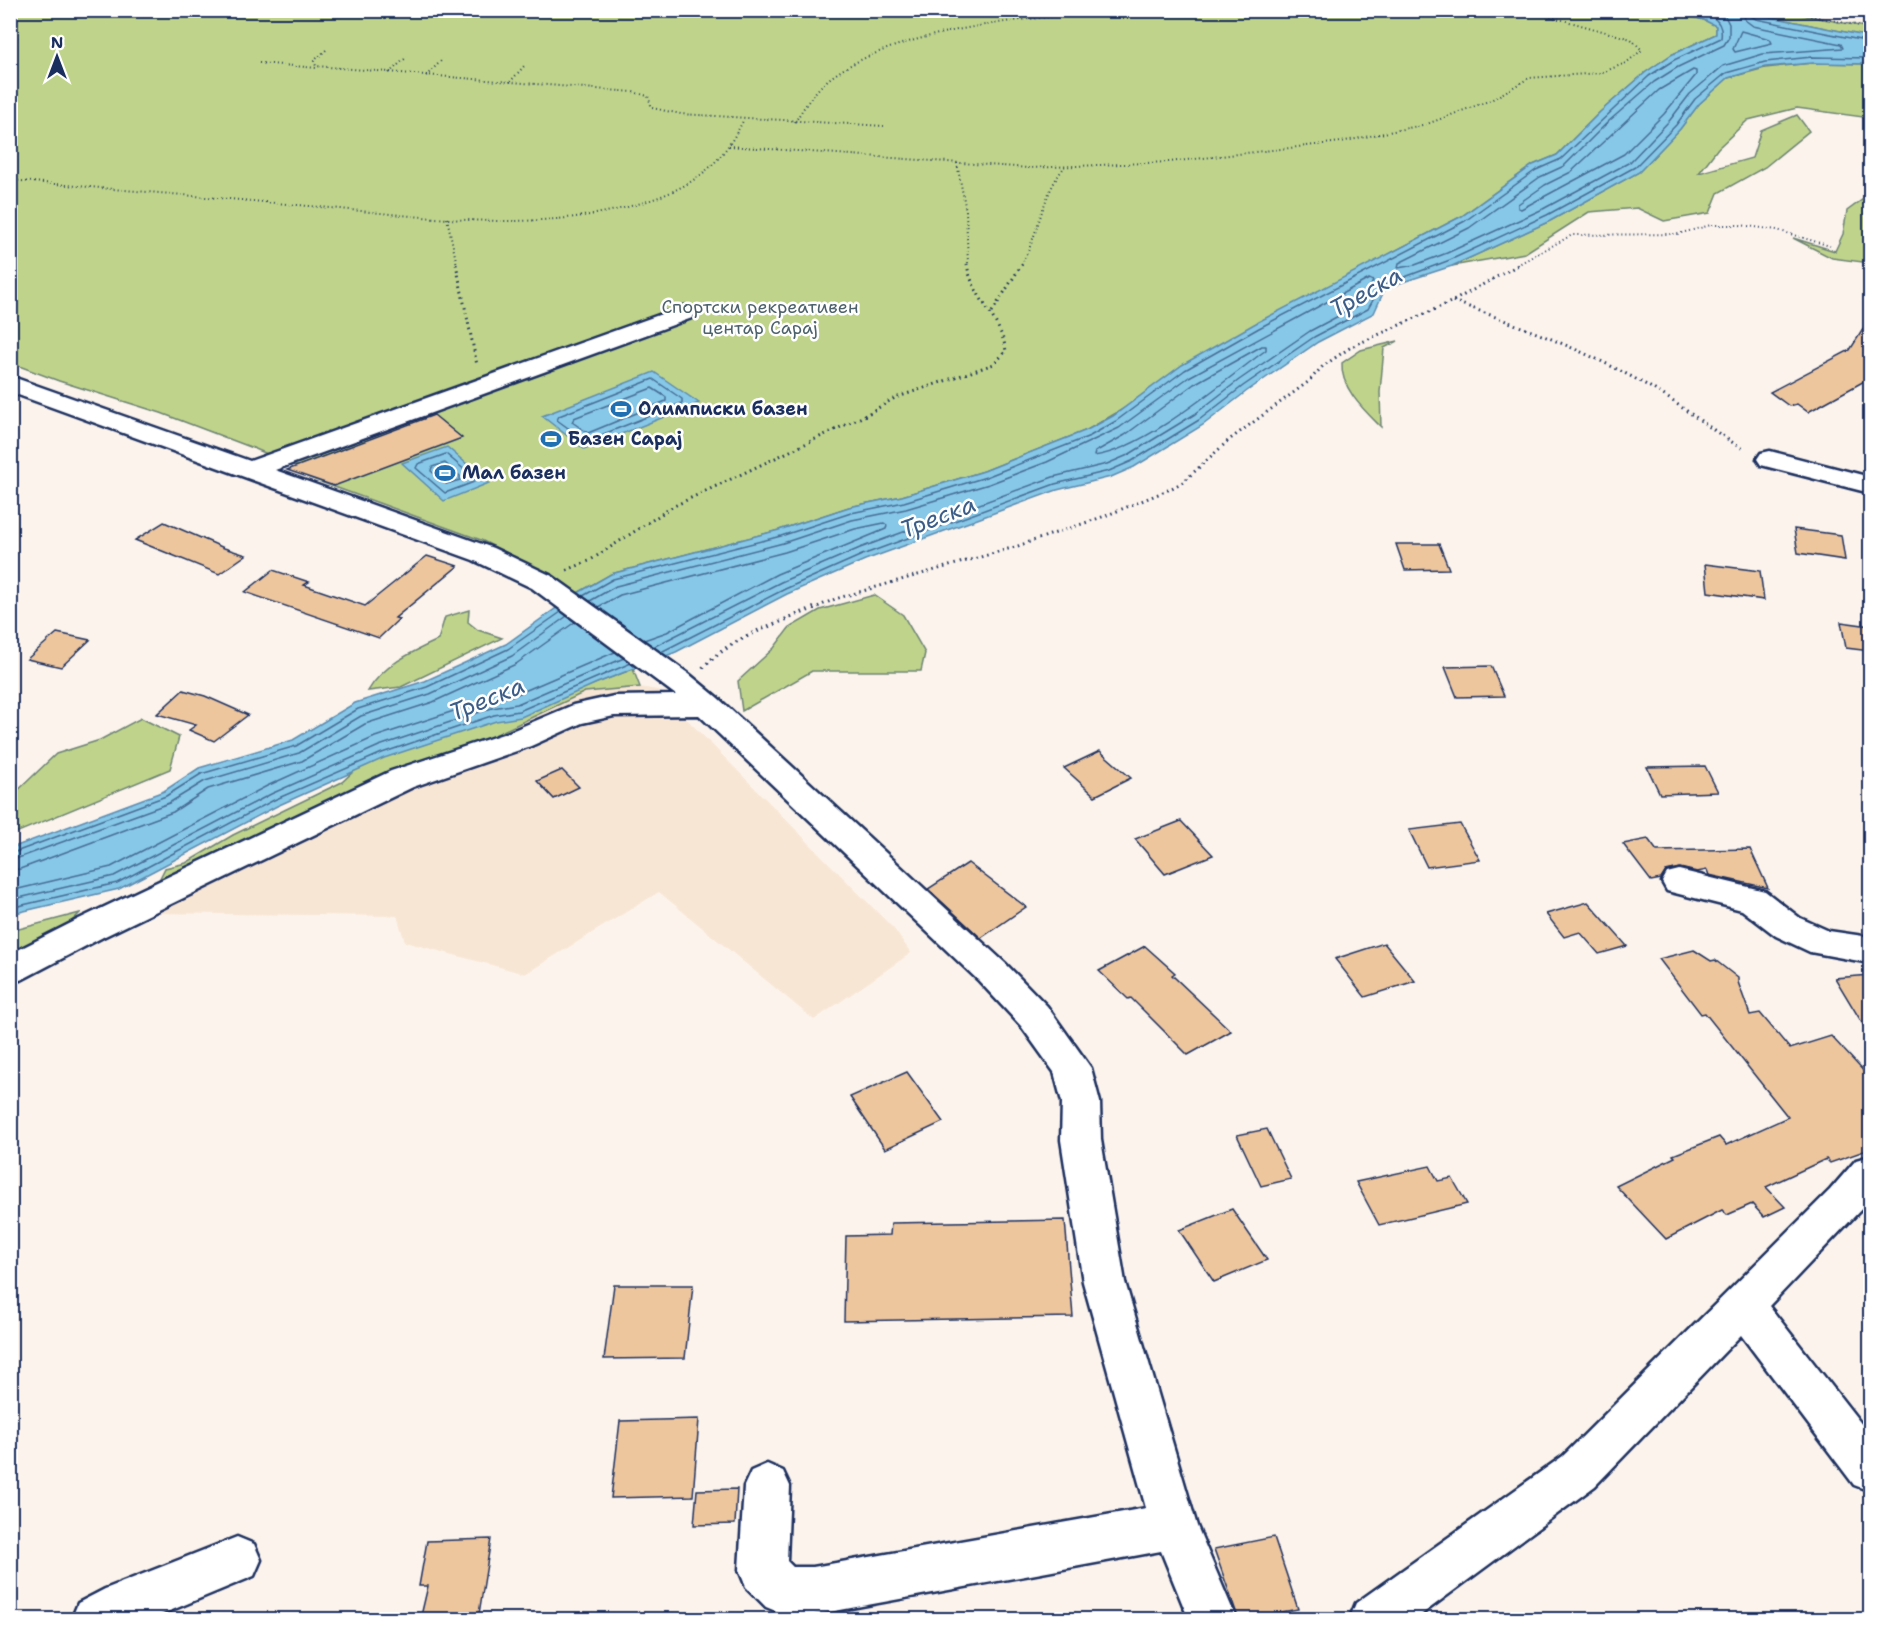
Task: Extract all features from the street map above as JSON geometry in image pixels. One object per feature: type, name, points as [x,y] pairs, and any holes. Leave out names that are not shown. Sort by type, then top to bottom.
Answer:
[{"type":"street","points":[[249,470],[684,313]]},
{"type":"street","points":[[10,383],[483,554],[542,582],[693,694],[992,972],[1034,1016],[1072,1068],[1081,1102],[1081,1140],[1104,1282],[1174,1526],[1213,1620]]},
{"type":"street","points":[[1770,459],[1870,485]]},
{"type":"street","points":[[10,970],[91,928],[402,779],[520,739],[573,715],[693,694]]},
{"type":"street","points":[[1679,882],[1753,900],[1788,927],[1823,943],[1870,950]]},
{"type":"street","points":[[1373,1620],[1579,1471],[1844,1202],[1870,1172]]},
{"type":"street","points":[[1743,1305],[1870,1470]]},
{"type":"street","points":[[767,1486],[763,1570],[783,1590],[813,1591],[1174,1526]]},
{"type":"street","points":[[95,1620],[122,1606],[237,1560]]},
{"type":"path","points":[[795,122],[816,92],[842,70],[905,45],[995,24],[1142,10]]},
{"type":"path","points":[[729,146],[957,163],[1064,168],[1169,162],[1341,142],[1382,134],[1457,114],[1491,100],[1529,78],[1600,73],[1626,63],[1642,50],[1631,39],[1527,10]]},
{"type":"path","points":[[1783,10],[1870,28]]},
{"type":"path","points":[[324,68],[313,63],[326,50]]},
{"type":"path","points":[[388,74],[407,57]]},
{"type":"path","points":[[426,76],[443,59]]},
{"type":"path","points":[[259,63],[643,93],[648,96],[649,105],[657,110],[744,119],[884,126]]},
{"type":"path","points":[[509,83],[525,65]]},
{"type":"path","points":[[10,180],[447,218],[548,219],[593,213],[638,203],[685,184],[713,165],[729,146],[744,119]]},
{"type":"path","points":[[542,582],[589,561],[672,507],[864,416],[895,398],[994,364],[1006,351],[1006,340],[968,273],[966,205],[957,163]]},
{"type":"path","points":[[992,312],[1026,257],[1034,240],[1050,186],[1064,168]]},
{"type":"path","points":[[447,218],[481,386]]},
{"type":"path","points":[[693,694],[699,676],[708,661],[731,644],[834,599],[1015,547],[1105,516],[1168,490],[1183,482],[1229,440],[1301,388],[1323,366],[1351,347],[1453,301],[1572,235],[1678,234],[1712,225],[1740,225],[1777,230],[1830,246]]},
{"type":"path","points":[[1453,301],[1506,320],[1583,353],[1677,403],[1731,443],[1753,454],[1770,459]]},
{"type":"shaded area","points":[[640,687],[658,690],[894,929],[911,953],[814,1020],[659,892],[525,974],[405,942],[397,916],[146,913],[455,754],[585,692]]},
{"type":"green space","name":"Спортски рекреативен центар Сарај","points":[[11,10],[1668,10],[1704,20],[1716,26],[1716,34],[1671,55],[1646,72],[1600,112],[1557,155],[1533,165],[1462,216],[1391,253],[1087,430],[984,471],[902,496],[849,507],[779,530],[611,574],[576,594],[539,569],[481,540],[307,477],[296,466],[161,413],[59,381],[11,363],[10,43],[17,38],[11,37]]},
{"type":"green space","points":[[1742,11],[1783,11],[1870,28],[1870,37]]},
{"type":"green space","points":[[1812,63],[1870,64],[1870,118],[1797,108],[1748,120],[1718,148],[1699,173],[1752,158],[1761,130],[1797,115],[1809,131],[1765,167],[1718,193],[1710,213],[1664,221],[1637,208],[1589,212],[1525,253],[1452,266],[1550,221],[1639,172],[1680,129],[1699,104],[1728,78],[1765,68]]},
{"type":"green space","points":[[1870,194],[1870,263],[1832,258],[1793,238],[1835,251],[1843,234],[1847,211]]},
{"type":"green space","points":[[1398,341],[1384,348],[1380,392],[1381,427],[1349,390],[1342,372],[1342,363],[1361,350]]},
{"type":"green space","points":[[874,595],[903,615],[925,653],[921,671],[812,671],[742,711],[738,681],[774,648],[789,628],[820,610]]},
{"type":"green space","points":[[469,610],[468,622],[478,630],[502,638],[401,687],[368,691],[390,667],[438,640],[445,617]]},
{"type":"green space","points":[[633,669],[640,687],[585,692],[455,754],[158,882],[165,868],[186,863],[233,835],[342,782],[371,755],[535,707]]},
{"type":"green space","points":[[141,718],[179,737],[170,769],[11,835],[11,797],[56,754],[100,740]]},
{"type":"green space","points":[[80,913],[51,942],[11,963],[11,931]]},
{"type":"water","name":"Треска","points":[[1668,11],[1742,11],[1870,37],[1870,64],[1813,63],[1765,67],[1728,78],[1699,104],[1680,129],[1639,172],[1550,221],[1452,266],[1400,283],[1384,291],[1374,313],[1318,342],[1247,391],[1203,425],[1134,467],[1111,477],[1057,490],[865,560],[787,594],[676,652],[597,683],[521,717],[496,721],[384,758],[277,806],[119,889],[11,914],[11,848],[164,791],[199,768],[293,740],[355,703],[425,681],[506,644],[576,594],[611,574],[779,530],[849,507],[902,496],[984,471],[1087,430],[1113,416],[1182,365],[1256,323],[1462,216],[1533,165],[1557,155],[1600,112],[1646,72],[1671,55],[1716,34],[1716,26],[1704,20]]},
{"type":"water","name":"Олимписки базен","points":[[654,372],[699,403],[584,449],[542,416]]},
{"type":"water","name":"Мал базен","points":[[447,447],[489,483],[444,501],[402,463]]},
{"type":"building","points":[[1870,318],[1870,378],[1808,412],[1797,404],[1789,406],[1770,392],[1850,350]]},
{"type":"building","points":[[434,415],[462,438],[334,486],[287,470]]},
{"type":"building","points":[[164,522],[246,555],[219,574],[135,540]]},
{"type":"building","points":[[1794,529],[1841,535],[1845,560],[1798,553]]},
{"type":"building","points":[[1396,544],[1439,544],[1449,569],[1405,570]]},
{"type":"building","points":[[427,556],[458,566],[395,618],[399,619],[379,638],[245,592],[273,570],[309,582],[304,585],[365,606]]},
{"type":"building","points":[[1705,564],[1760,571],[1764,600],[1708,592]]},
{"type":"building","points":[[1841,622],[1870,626],[1870,651],[1846,648]]},
{"type":"building","points":[[57,633],[90,640],[61,667],[27,659]]},
{"type":"building","points":[[1491,666],[1504,696],[1457,697],[1445,667]]},
{"type":"building","points":[[183,690],[205,696],[248,715],[214,741],[189,730],[196,725],[157,714]]},
{"type":"building","points":[[1100,751],[1131,778],[1095,796],[1064,768]]},
{"type":"building","points":[[1705,766],[1718,792],[1660,794],[1647,767]]},
{"type":"building","points":[[562,770],[579,787],[554,799],[537,781]]},
{"type":"building","points":[[1181,821],[1213,855],[1165,874],[1135,839]]},
{"type":"building","points":[[1460,824],[1480,860],[1427,867],[1409,830]]},
{"type":"building","points":[[1648,839],[1657,851],[1750,849],[1768,888],[1709,875],[1707,870],[1697,872],[1680,868],[1666,871],[1661,879],[1651,881],[1623,844]]},
{"type":"building","points":[[968,863],[1026,907],[981,938],[928,889]]},
{"type":"building","points":[[1588,902],[1627,946],[1599,954],[1580,932],[1564,937],[1546,914]]},
{"type":"building","points":[[1384,943],[1415,981],[1365,997],[1335,959]]},
{"type":"building","points":[[1145,946],[1175,973],[1172,975],[1231,1031],[1188,1055],[1131,998],[1128,999],[1099,971]]},
{"type":"building","points":[[1694,950],[1711,961],[1715,960],[1738,978],[1750,1015],[1760,1013],[1790,1049],[1831,1036],[1870,1078],[1870,1149],[1830,1163],[1826,1159],[1766,1187],[1785,1207],[1764,1217],[1752,1204],[1727,1215],[1722,1210],[1666,1239],[1616,1186],[1675,1157],[1673,1155],[1719,1137],[1726,1145],[1788,1117],[1705,1013],[1701,1014],[1659,959]]},
{"type":"building","points":[[1870,975],[1870,1036],[1835,978]]},
{"type":"building","points":[[907,1072],[943,1122],[885,1149],[850,1097]]},
{"type":"building","points":[[1267,1129],[1291,1179],[1261,1186],[1237,1135]]},
{"type":"building","points":[[1430,1166],[1438,1181],[1452,1178],[1467,1204],[1379,1225],[1356,1182]]},
{"type":"building","points":[[1232,1209],[1267,1260],[1214,1282],[1179,1230]]},
{"type":"building","points":[[1065,1220],[1073,1317],[844,1321],[846,1236],[890,1235],[891,1223]]},
{"type":"building","points":[[614,1285],[693,1285],[685,1358],[604,1359]]},
{"type":"building","points":[[699,1419],[693,1496],[611,1498],[620,1421]]},
{"type":"building","points":[[737,1489],[735,1524],[694,1525],[697,1490]]},
{"type":"building","points":[[1274,1537],[1298,1609],[1239,1620],[1214,1549]]},
{"type":"building","points":[[491,1539],[478,1620],[420,1620],[428,1586],[419,1586],[427,1541]]},
{"type":"place","name":"Олимписки базен","points":[[621,409]]},
{"type":"place","name":"Базен Сарај","points":[[551,439]]},
{"type":"place","name":"Мал базен","points":[[445,473]]}]
